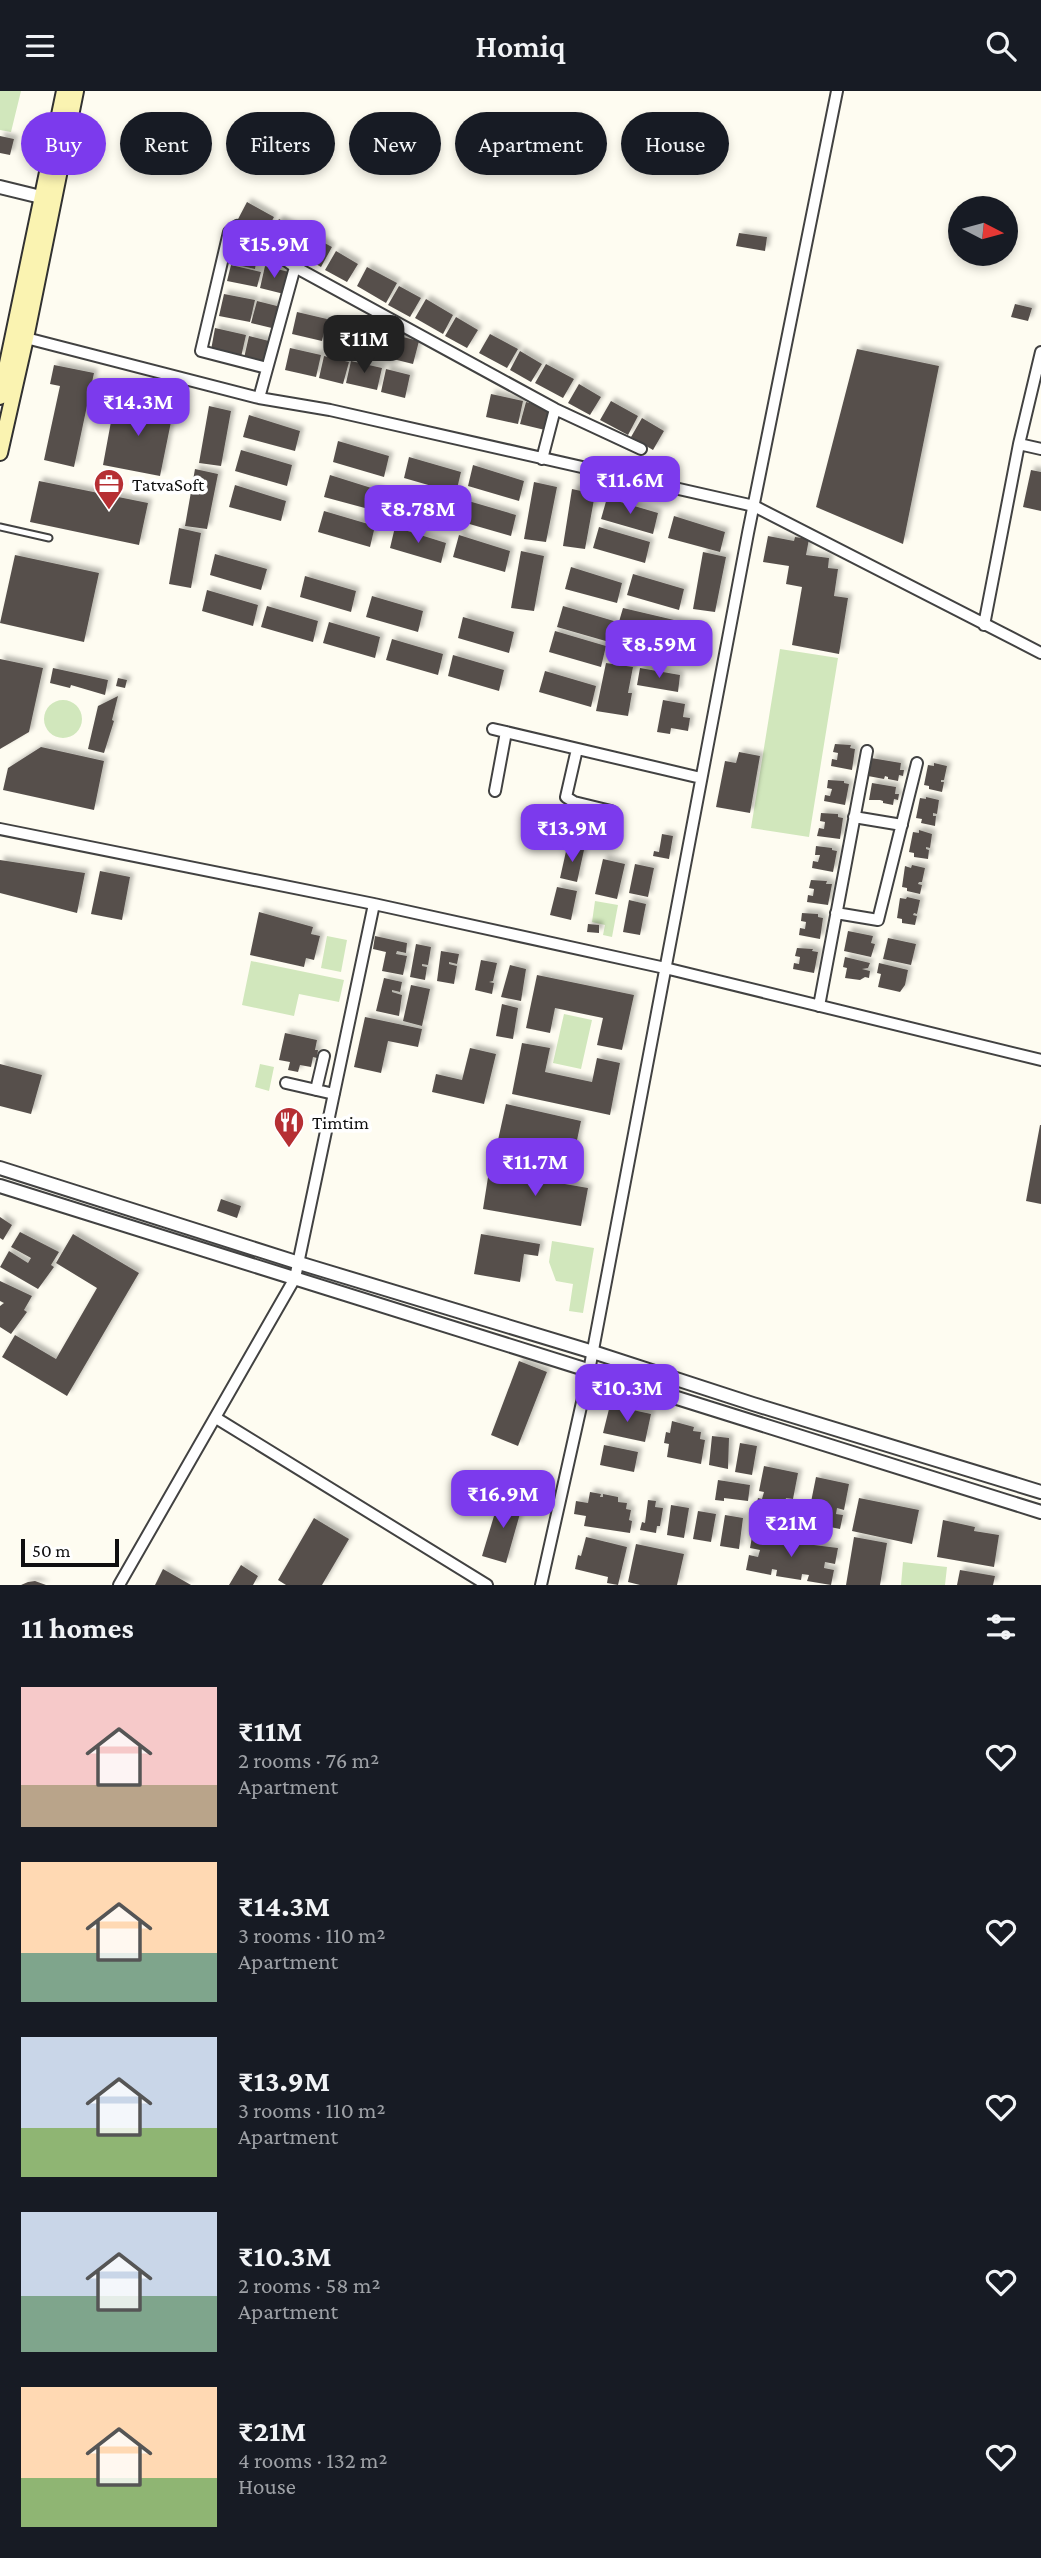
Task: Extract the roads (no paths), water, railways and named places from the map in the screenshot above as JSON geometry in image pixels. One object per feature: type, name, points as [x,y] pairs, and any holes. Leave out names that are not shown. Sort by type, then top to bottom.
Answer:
[{"type":"main road","points":[[0,453],[26,338],[64,91]]},
{"type":"main road","points":[[0,397],[47,198],[76,91]]},
{"type":"street","points":[[541,1585],[593,1352],[701,778],[837,91]]},
{"type":"street","points":[[0,187],[47,198]]},
{"type":"street","points":[[267,368],[201,351],[229,232],[237,226],[295,267],[555,409],[641,450]]},
{"type":"street","points":[[259,398],[295,267]]},
{"type":"street","points":[[26,338],[259,398],[330,410],[754,506],[1041,653]]},
{"type":"street","points":[[984,625],[1041,352]]},
{"type":"street","points":[[542,459],[555,409]]},
{"type":"street","points":[[1020,444],[1041,449]]},
{"type":"street","points":[[494,729],[701,778]]},
{"type":"street","points":[[495,791],[506,732]]},
{"type":"street","points":[[577,749],[566,797],[574,802],[611,811]]},
{"type":"street","points":[[819,1006],[867,751]]},
{"type":"street","points":[[836,913],[878,920],[917,763]]},
{"type":"street","points":[[854,817],[902,825]]},
{"type":"street","points":[[0,829],[374,904],[665,968],[1041,1060]]},
{"type":"street","points":[[119,1585],[295,1278],[374,904]]},
{"type":"street","points":[[316,1090],[324,1056]]},
{"type":"street","points":[[286,1083],[334,1094]]},
{"type":"street","points":[[0,1168],[1041,1492]]},
{"type":"street","points":[[0,1186],[1041,1512]]},
{"type":"street","points":[[216,1418],[487,1585]]},
{"type":"lane","points":[[0,527],[49,538]]},
{"type":"place","name":"TatvaSoft","points":[[109,511]]},
{"type":"place","name":"Timtim","points":[[289,1149]]}]
